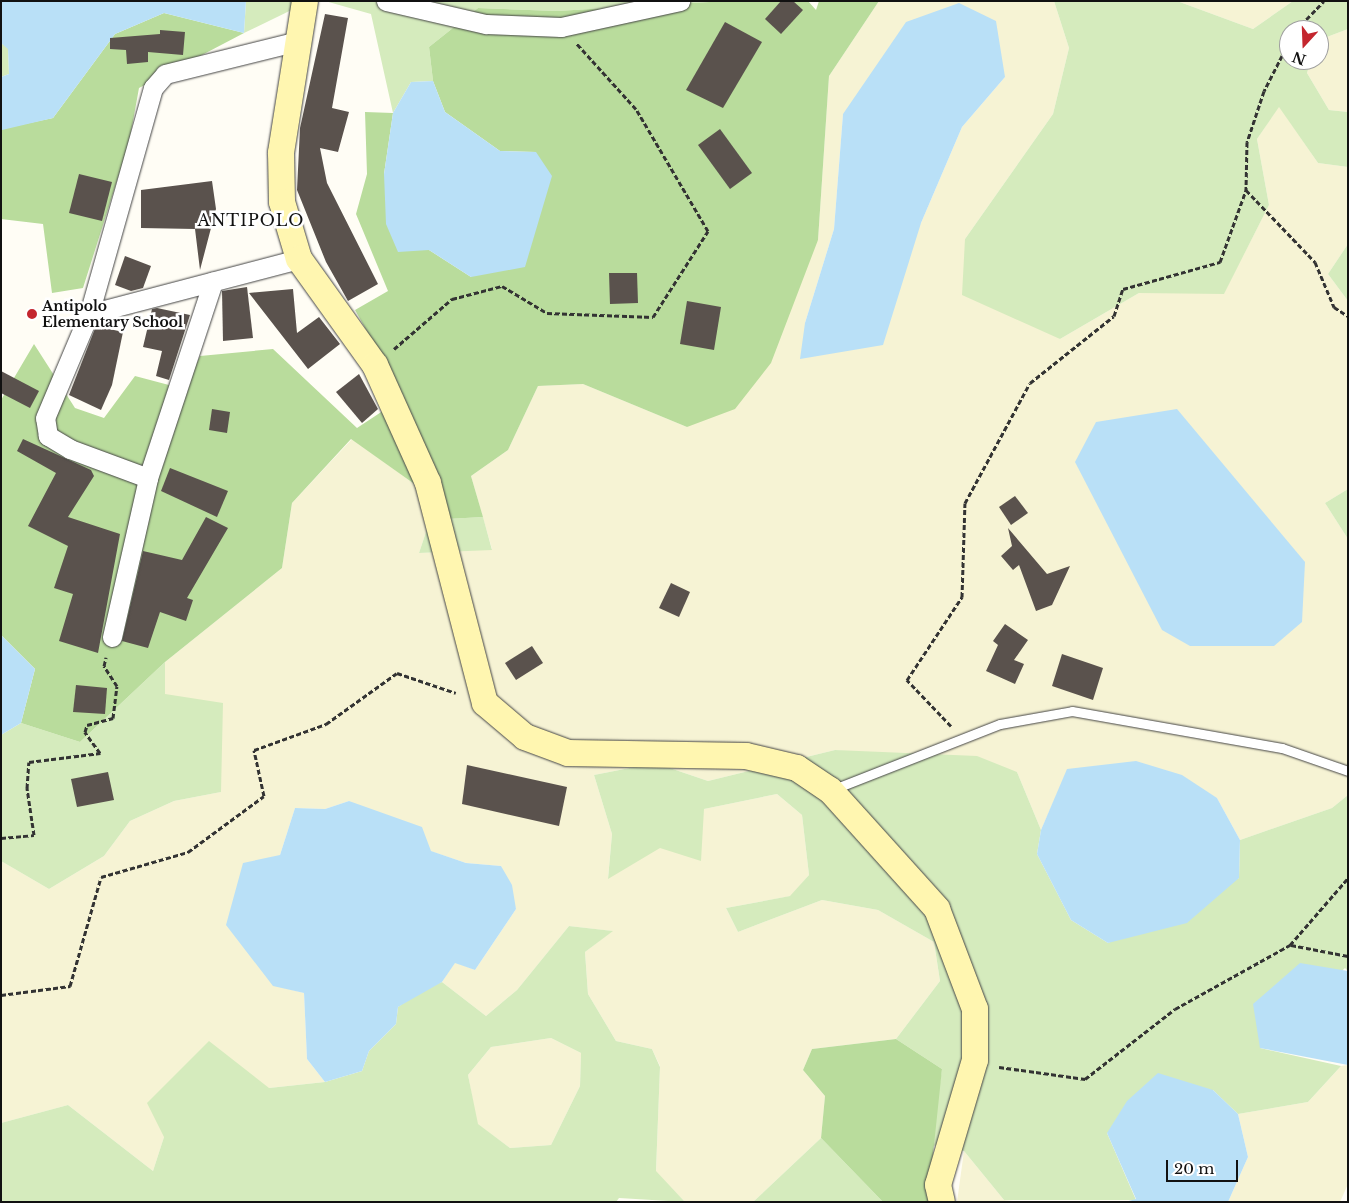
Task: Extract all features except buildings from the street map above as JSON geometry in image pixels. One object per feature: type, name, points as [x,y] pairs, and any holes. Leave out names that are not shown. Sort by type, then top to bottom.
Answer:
[{"type":"street","points":[[305,1],[282,153],[282,202],[299,259],[375,365],[428,483],[484,703],[525,737],[568,753],[746,756],[797,768],[830,790],[937,909],[975,1009],[975,1060],[938,1185],[942,1202]]},
{"type":"street","points":[[386,1],[486,24],[561,27],[680,1]]},
{"type":"street","points":[[148,478],[121,471],[48,436],[45,418],[89,314],[153,88],[165,74],[298,41]]},
{"type":"street","points":[[89,314],[299,259]]},
{"type":"street","points":[[112,638],[148,478],[213,281]]},
{"type":"lane","points":[[830,790],[1000,724],[1072,711],[1282,748],[1348,771]]},
{"type":"path","points":[[1306,20],[1324,1]]},
{"type":"path","points":[[375,365],[452,299],[502,286],[547,313],[653,317],[708,231],[636,109],[561,27]]},
{"type":"path","points":[[963,738],[907,680],[962,597],[965,503],[1030,383],[1114,316],[1123,289],[1220,262],[1246,190],[1247,142],[1264,91],[1279,62]]},
{"type":"path","points":[[1246,190],[1315,262],[1334,307],[1348,316]]},
{"type":"path","points":[[1,838],[34,835],[27,788],[29,762],[100,753],[85,732],[87,725],[113,718],[117,686],[104,666],[112,638]]},
{"type":"path","points":[[1,995],[70,986],[102,877],[188,852],[264,796],[254,750],[326,724],[397,673],[484,703]]},
{"type":"path","points":[[975,1060],[1026,1074],[1086,1079],[1175,1009],[1290,945],[1348,878]]},
{"type":"path","points":[[1290,945],[1348,956]]},
{"type":"shaded area","points":[[879,1],[1054,1],[1069,48],[1053,114],[965,239],[1060,339],[1139,293],[1224,293],[1269,205],[1257,139],[1279,106],[1318,163],[1348,167],[1348,244],[1328,274],[1348,301],[1348,489],[1325,503],[1348,539],[1348,795],[1332,808],[1240,840],[1217,798],[1068,769],[1041,830],[1017,772],[835,750],[708,781],[655,763],[594,775],[612,834],[608,878],[704,809],[777,794],[802,815],[809,875],[791,896],[726,908],[738,932],[822,900],[878,910],[934,942],[940,981],[896,1039],[812,1049],[803,1070],[825,1096],[821,1138],[753,1202],[685,1202],[656,1172],[660,1066],[652,1049],[616,1041],[588,994],[585,952],[612,931],[569,926],[517,990],[486,1016],[442,982],[455,962],[475,970],[516,909],[501,866],[466,863],[430,851],[349,801],[325,809],[295,808],[280,855],[273,985],[304,993],[307,1059],[325,1082],[269,1088],[164,1137],[153,1171],[68,1105],[1,1123],[1,861],[49,889],[104,856],[130,821],[174,801],[221,792],[164,694],[165,662],[282,568],[292,503],[352,439],[420,488],[430,520],[419,553],[492,549],[471,476],[508,450],[538,386],[583,384],[687,427],[818,240],[829,76]],"holes":[[[1005,77],[962,127],[921,223],[805,323],[834,229],[843,114]]]},
{"type":"shaded area","points":[[1177,1],[1293,1],[1253,29]]},
{"type":"shaded area","points":[[1348,29],[1348,112],[1329,110],[1307,73],[1308,70],[1329,70],[1329,36]]},
{"type":"shaded area","points":[[551,1038],[581,1053],[580,1086],[551,1145],[510,1148],[477,1124],[468,1075],[491,1047]]},
{"type":"shaded area","points":[[1348,1065],[1348,1184],[1340,1202],[1228,1202],[1248,1157],[1238,1114],[1308,1102],[1341,1066]]},
{"type":"shaded area","points":[[964,1151],[1004,1200],[1022,1202],[957,1202]]},
{"type":"green space","points":[[246,1],[310,1],[244,33]]},
{"type":"green space","points":[[325,1],[726,1],[557,11],[478,8],[429,47],[433,81],[411,82],[393,113],[371,14]]},
{"type":"green space","points":[[726,1],[808,1],[816,10],[819,1],[879,1],[829,76],[818,240],[771,363],[735,409],[687,427],[583,384],[538,386],[508,450],[471,476],[483,517],[430,520],[420,488],[351,439],[292,503],[282,568],[165,662],[80,742],[21,723],[35,669],[1,635],[1,400],[34,344],[75,408],[104,418],[135,376],[184,389],[200,356],[273,349],[357,428],[404,397],[355,310],[388,291],[356,214],[367,174],[365,112],[393,113],[384,174],[429,250],[471,277],[536,152],[500,151],[445,112],[433,81],[429,47],[478,8],[557,11]]},
{"type":"green space","points":[[1054,1],[1177,1],[1253,29],[1293,1],[1348,1],[1348,29],[1329,36],[1329,20],[1279,20],[1279,70],[1308,70],[1307,73],[1329,110],[1348,112],[1348,167],[1318,163],[1279,107],[1257,139],[1269,205],[1224,294],[1139,293],[1060,339],[962,295],[965,239],[1053,114],[1069,48]]},
{"type":"green space","points":[[164,13],[244,33],[139,88],[129,143],[83,288],[52,293],[43,224],[1,219],[1,129],[53,118],[115,34]]},
{"type":"green space","points":[[1,43],[8,48],[9,74],[1,77]]},
{"type":"green space","points":[[1348,244],[1348,301],[1328,274]]},
{"type":"green space","points":[[1348,489],[1348,539],[1325,503]]},
{"type":"green space","points":[[483,517],[492,550],[419,553],[430,520]]},
{"type":"green space","points":[[165,662],[165,694],[223,703],[221,792],[174,801],[130,821],[104,856],[49,889],[1,861],[1,735],[21,723],[80,742]]},
{"type":"green space","points":[[835,750],[977,756],[1017,772],[1041,830],[1037,854],[1071,920],[1108,943],[1239,878],[1240,840],[1332,808],[1348,795],[1348,971],[1345,968],[1260,1048],[1341,1066],[1308,1102],[1238,1114],[1213,1090],[1107,1133],[1136,1200],[1004,1200],[964,1151],[931,1145],[942,1069],[896,1039],[940,981],[934,942],[878,910],[822,900],[738,932],[726,908],[790,896],[809,875],[802,815],[777,794],[704,809],[701,861],[660,848],[608,879],[612,834],[594,775],[655,763],[708,781]]},
{"type":"green space","points":[[569,926],[613,931],[585,952],[588,994],[616,1041],[652,1049],[660,1067],[656,1171],[685,1202],[619,1198],[616,1202],[1,1202],[1,1123],[68,1105],[153,1171],[164,1137],[147,1103],[209,1041],[269,1088],[325,1082],[362,1071],[369,1051],[396,1024],[398,1007],[422,990],[442,982],[486,1016],[517,990]],"holes":[[[551,1038],[581,1053],[580,1086],[551,1145],[510,1148],[478,1124],[468,1075],[491,1047]]]},
{"type":"green space","points":[[896,1039],[942,1069],[928,1202],[883,1202],[821,1138],[825,1096],[803,1070],[812,1049]]},
{"type":"green space","points":[[821,1138],[883,1202],[753,1202]]},
{"type":"water","points":[[1,1],[246,1],[244,33],[164,13],[115,34],[53,118],[2,130],[1,77],[9,74],[8,49],[1,43]]},
{"type":"water","points":[[959,3],[996,21],[1005,77],[962,127],[921,223],[883,345],[800,359],[805,323],[834,229],[843,114],[906,22]]},
{"type":"water","points":[[433,81],[445,112],[500,151],[536,152],[552,176],[525,267],[471,277],[429,250],[398,252],[386,224],[384,174],[393,113],[411,82]]},
{"type":"water","points":[[1177,409],[1305,562],[1302,622],[1274,646],[1190,646],[1162,630],[1075,462],[1096,422]]},
{"type":"water","points":[[1,635],[35,669],[21,723],[1,735]]},
{"type":"water","points":[[1136,761],[1182,775],[1217,798],[1240,840],[1239,878],[1187,923],[1108,943],[1071,920],[1037,854],[1041,830],[1067,769]]},
{"type":"water","points":[[349,801],[422,827],[431,851],[466,863],[501,866],[512,885],[516,909],[475,970],[455,963],[442,982],[398,1007],[396,1024],[369,1051],[362,1071],[325,1082],[307,1059],[304,993],[273,986],[226,925],[243,863],[280,855],[295,808],[325,809]]},
{"type":"water","points":[[1300,963],[1348,971],[1348,1065],[1260,1048],[1253,1004]]},
{"type":"water","points":[[1158,1073],[1213,1090],[1238,1114],[1248,1157],[1228,1202],[1125,1202],[1136,1199],[1107,1133],[1127,1101]]},
{"type":"place","name":"Antipolo Elementary School","points":[[32,314]]},
{"type":"district","name":"ANTIPOLO","points":[[251,220]]}]
